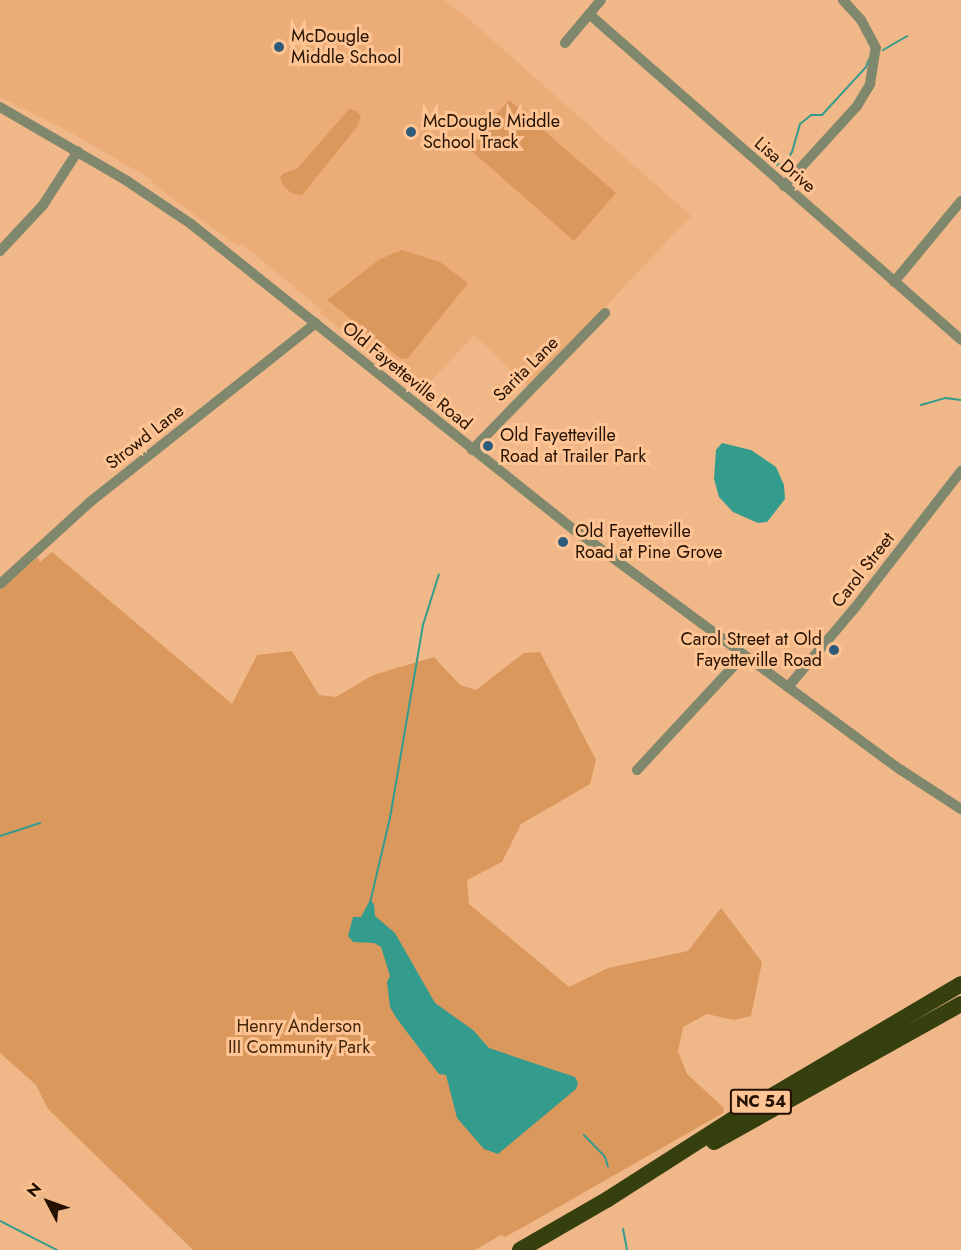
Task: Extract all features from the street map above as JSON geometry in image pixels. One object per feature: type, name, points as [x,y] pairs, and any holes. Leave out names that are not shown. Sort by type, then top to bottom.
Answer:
[{"type":"highway","name":"NC 54","points":[[520,1250],[608,1199],[691,1144],[961,984]]},
{"type":"highway","name":"NC 54","points":[[608,1199],[649,1180],[961,1004]]},
{"type":"street","points":[[565,43],[601,0]]},
{"type":"street","points":[[784,186],[857,106],[870,84],[876,48],[861,20],[843,0]]},
{"type":"street","name":"Lisa Drive","points":[[589,14],[961,340]]},
{"type":"street","name":"Old Fayetteville Road","points":[[0,107],[78,151],[191,224],[472,450],[744,655],[901,770],[961,809]]},
{"type":"street","points":[[0,251],[44,205],[78,151]]},
{"type":"street","points":[[894,282],[961,201]]},
{"type":"street","name":"Sarita Lane","points":[[472,450],[605,313]]},
{"type":"street","name":"Strowd Lane","points":[[0,584],[90,502],[316,323]]},
{"type":"street","name":"Carol Street","points":[[788,687],[854,609],[961,471]]},
{"type":"street","points":[[637,770],[744,655]]},
{"type":"shaded area","points":[[0,0],[444,0],[470,20],[691,216],[529,387],[474,335],[420,393],[320,313],[322,310],[241,243],[238,247],[152,183],[154,181],[72,133],[0,97]]},
{"type":"green space","points":[[509,100],[616,193],[574,241],[467,147]]},
{"type":"green space","points":[[349,109],[356,111],[361,117],[357,127],[302,195],[292,194],[282,184],[280,177],[284,173],[297,169]]},
{"type":"green space","points":[[402,250],[440,262],[468,283],[408,358],[401,359],[327,300],[380,259]]},
{"type":"green space","name":"Henry Anderson III Community Park","points":[[52,552],[232,704],[257,655],[292,651],[319,695],[336,697],[373,675],[434,657],[460,685],[476,690],[524,653],[540,652],[596,760],[590,784],[521,824],[502,862],[467,880],[469,904],[569,987],[608,968],[688,951],[721,908],[762,962],[751,1016],[734,1020],[707,1014],[683,1027],[678,1051],[687,1074],[724,1108],[723,1113],[534,1221],[505,1237],[501,1235],[475,1250],[193,1250],[48,1109],[36,1085],[0,1053],[0,590],[38,557],[40,562]]},
{"type":"water","points":[[722,443],[751,450],[776,467],[784,485],[785,499],[767,522],[758,523],[733,512],[719,497],[714,479],[716,450]]},
{"type":"water","points":[[370,900],[374,904],[375,916],[395,933],[435,1003],[473,1030],[489,1048],[575,1077],[578,1083],[576,1089],[498,1154],[484,1149],[457,1118],[446,1075],[439,1074],[390,1007],[387,982],[390,976],[381,947],[374,943],[353,942],[348,936],[353,917],[361,917]]},
{"type":"waterway","points":[[883,50],[907,36]]},
{"type":"waterway","points":[[776,165],[785,163],[792,152],[800,124],[811,115],[822,115],[866,67],[869,59]]},
{"type":"waterway","points":[[921,405],[945,398],[961,400]]},
{"type":"waterway","points":[[370,903],[390,818],[423,625],[439,574]]},
{"type":"waterway","points":[[0,836],[40,823]]},
{"type":"waterway","points":[[584,1135],[605,1157],[608,1167]]},
{"type":"waterway","points":[[0,1221],[57,1250]]},
{"type":"waterway","points":[[623,1229],[627,1250]]},
{"type":"place","name":"McDougle Middle School","points":[[279,47]]},
{"type":"place","name":"McDougle Middle School Track","points":[[411,132]]},
{"type":"place","name":"Old Fayetteville Road at Trailer Park","points":[[488,446]]},
{"type":"place","name":"Old Fayetteville Road at Pine Grove","points":[[563,542]]},
{"type":"place","name":"Carol Street at Old Fayetteville Road","points":[[834,650]]}]
